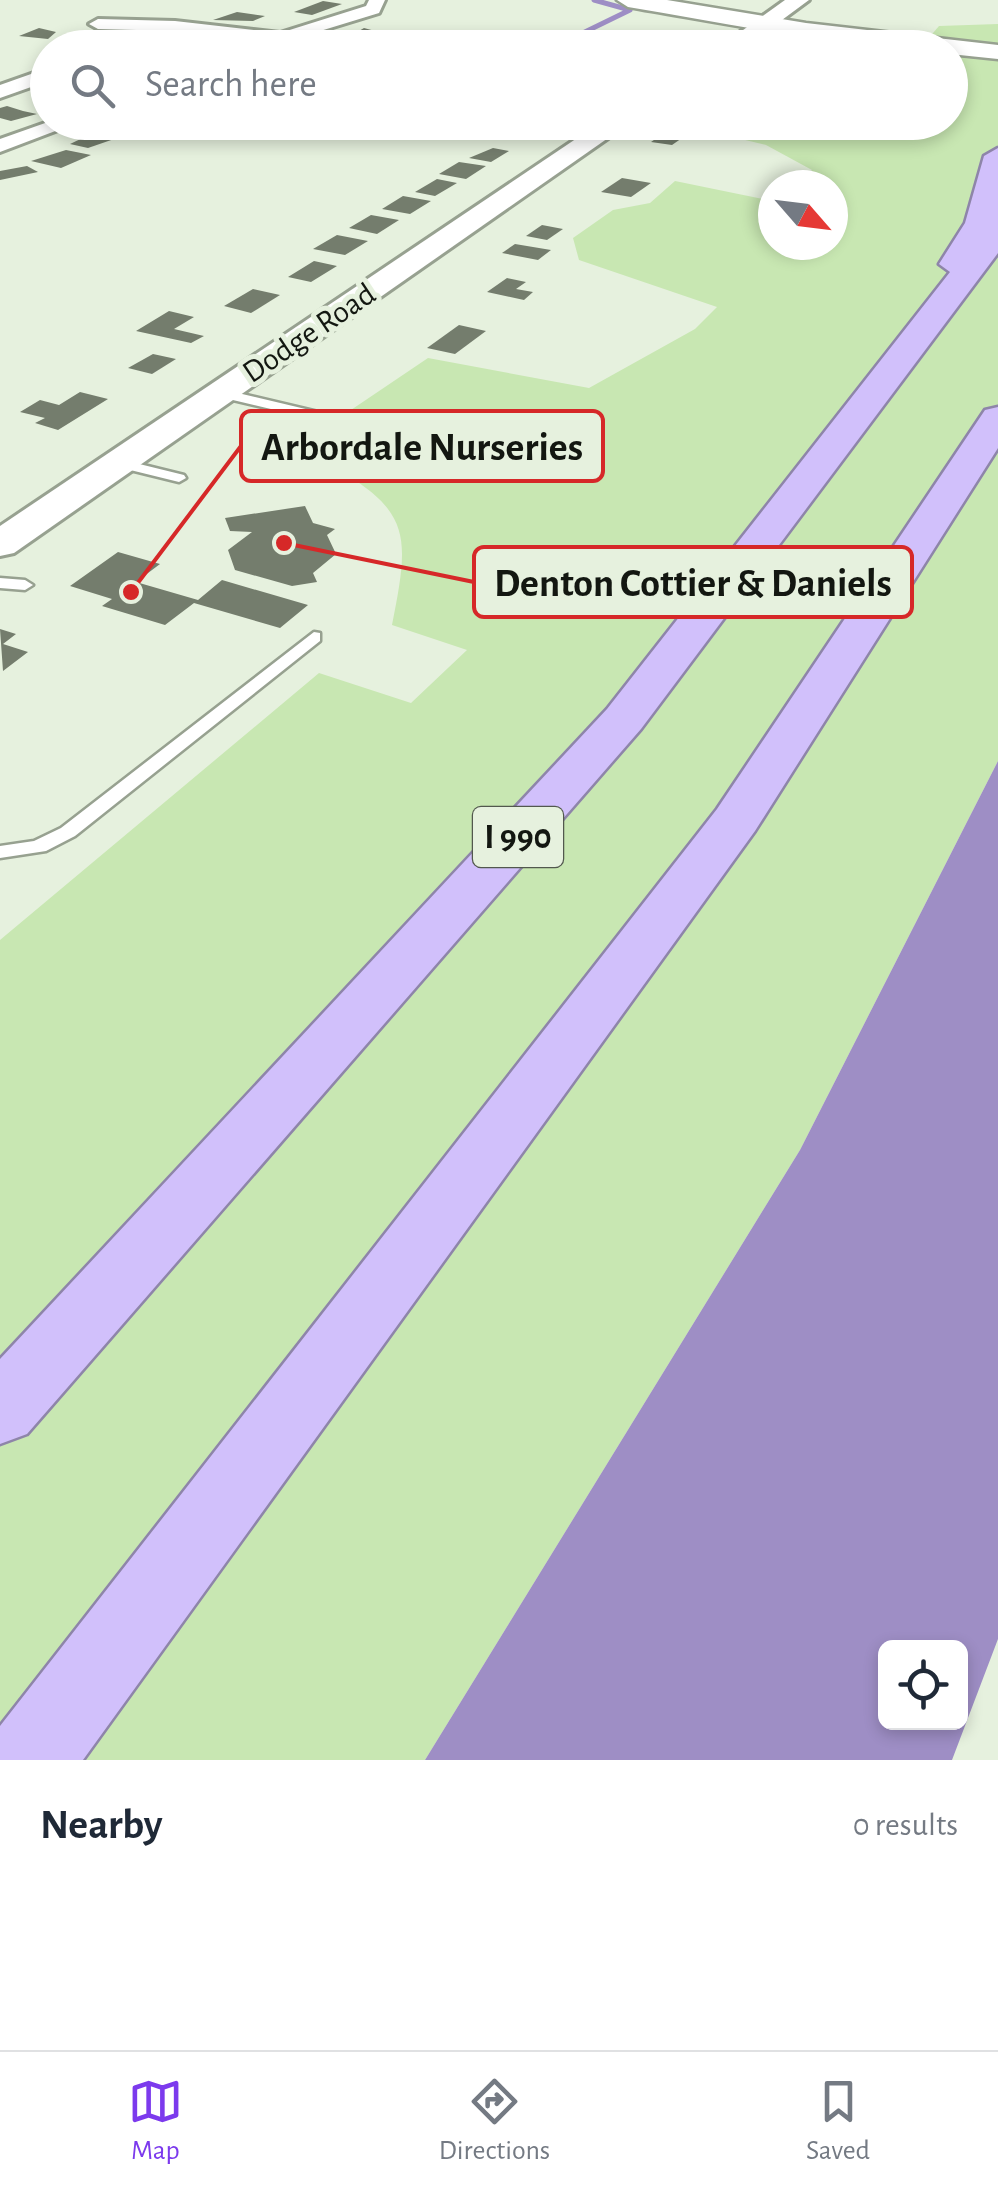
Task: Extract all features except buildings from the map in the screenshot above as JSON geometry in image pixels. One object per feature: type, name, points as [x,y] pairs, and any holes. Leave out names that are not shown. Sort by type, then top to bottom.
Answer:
[{"type":"highway","points":[[913,343],[928,301],[980,223],[998,156]]},
{"type":"highway","name":"I 990","points":[[0,1411],[624,719],[998,232]]},
{"type":"highway","points":[[29,1760],[736,820],[998,418]]},
{"type":"main road","points":[[628,0],[843,30]]},
{"type":"main road","points":[[675,0],[769,21]]},
{"type":"main road","points":[[968,45],[998,49]]},
{"type":"street","points":[[316,30],[373,9],[376,0]]},
{"type":"street","points":[[756,30],[799,0]]},
{"type":"street","points":[[93,30],[122,5]]},
{"type":"street","points":[[98,24],[206,30]]},
{"type":"street","points":[[0,155],[4,152],[0,146],[30,136]]},
{"type":"street","name":"Dodge Road","points":[[0,544],[593,140]]},
{"type":"lane","points":[[221,393],[351,424]]},
{"type":"lane","points":[[118,463],[179,478]]},
{"type":"lane","points":[[0,584],[25,586]]},
{"type":"lane","points":[[0,852],[39,847],[68,832],[314,637]]},
{"type":"green space","points":[[998,24],[998,761],[800,1150],[425,1760],[0,1760],[0,940],[319,673],[411,703],[467,650],[392,625],[401,568],[398,528],[375,495],[326,463],[379,423],[345,414],[428,358],[589,388],[695,329],[717,307],[579,260],[573,238],[613,210],[650,203],[675,181],[758,198],[758,260],[848,260],[848,170],[812,170],[766,145],[745,140],[968,140],[968,30],[936,30],[939,26]]},
{"type":"shaded area","points":[[998,761],[998,1639],[968,1718],[968,1640],[878,1640],[878,1730],[963,1730],[952,1760],[425,1760],[800,1150]]},
{"type":"waterway","points":[[589,30],[630,10],[594,0]]},
{"type":"place","name":"Denton Cottier & Daniels","points":[[284,543]]},
{"type":"place","name":"Arbordale Nurseries","points":[[131,592]]}]
